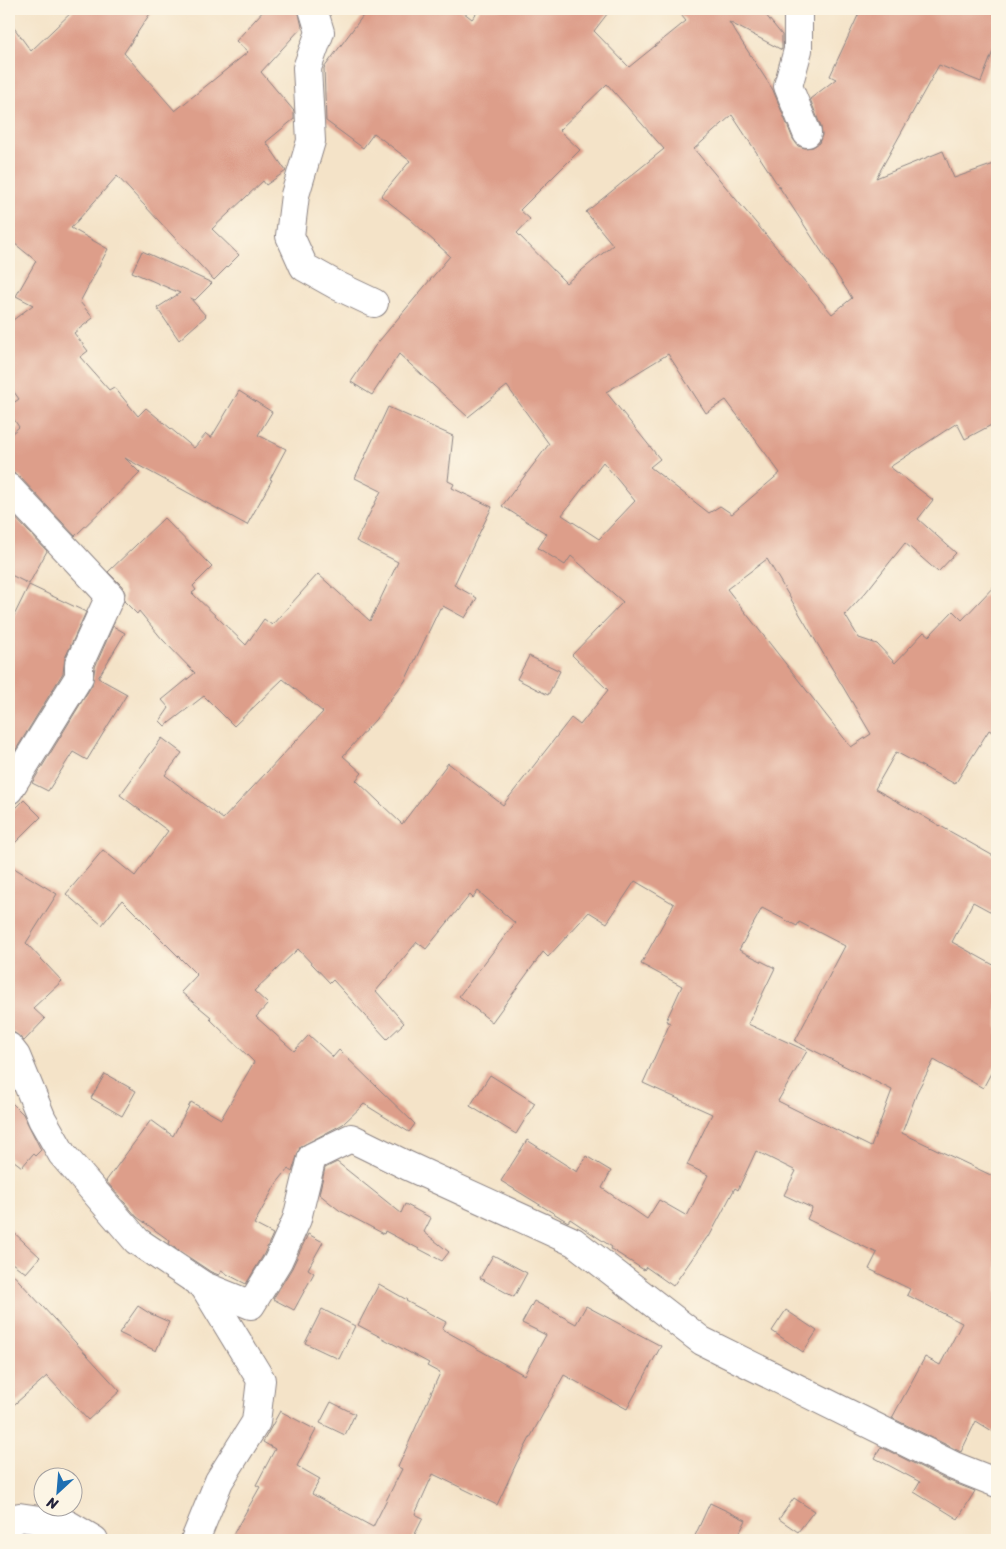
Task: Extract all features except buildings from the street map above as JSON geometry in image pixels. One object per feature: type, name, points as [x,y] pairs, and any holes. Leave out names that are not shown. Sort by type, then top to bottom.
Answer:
[{"type":"street","points":[[313,9],[320,32],[307,68],[311,141],[295,195],[290,236],[304,267],[374,303]]},
{"type":"street","points":[[798,9],[798,50],[788,86],[807,132]]},
{"type":"street","points":[[9,488],[110,596],[79,664],[79,677],[9,790]]},
{"type":"street","points":[[9,1047],[16,1056],[42,1119],[62,1154],[137,1240],[204,1286],[251,1304],[278,1260],[297,1219],[312,1157],[351,1138],[574,1242],[702,1341],[954,1466],[997,1483]]},
{"type":"street","points":[[195,1540],[220,1481],[256,1422],[261,1380],[204,1286]]},
{"type":"street","points":[[9,1524],[19,1517],[67,1524],[94,1540]]}]
